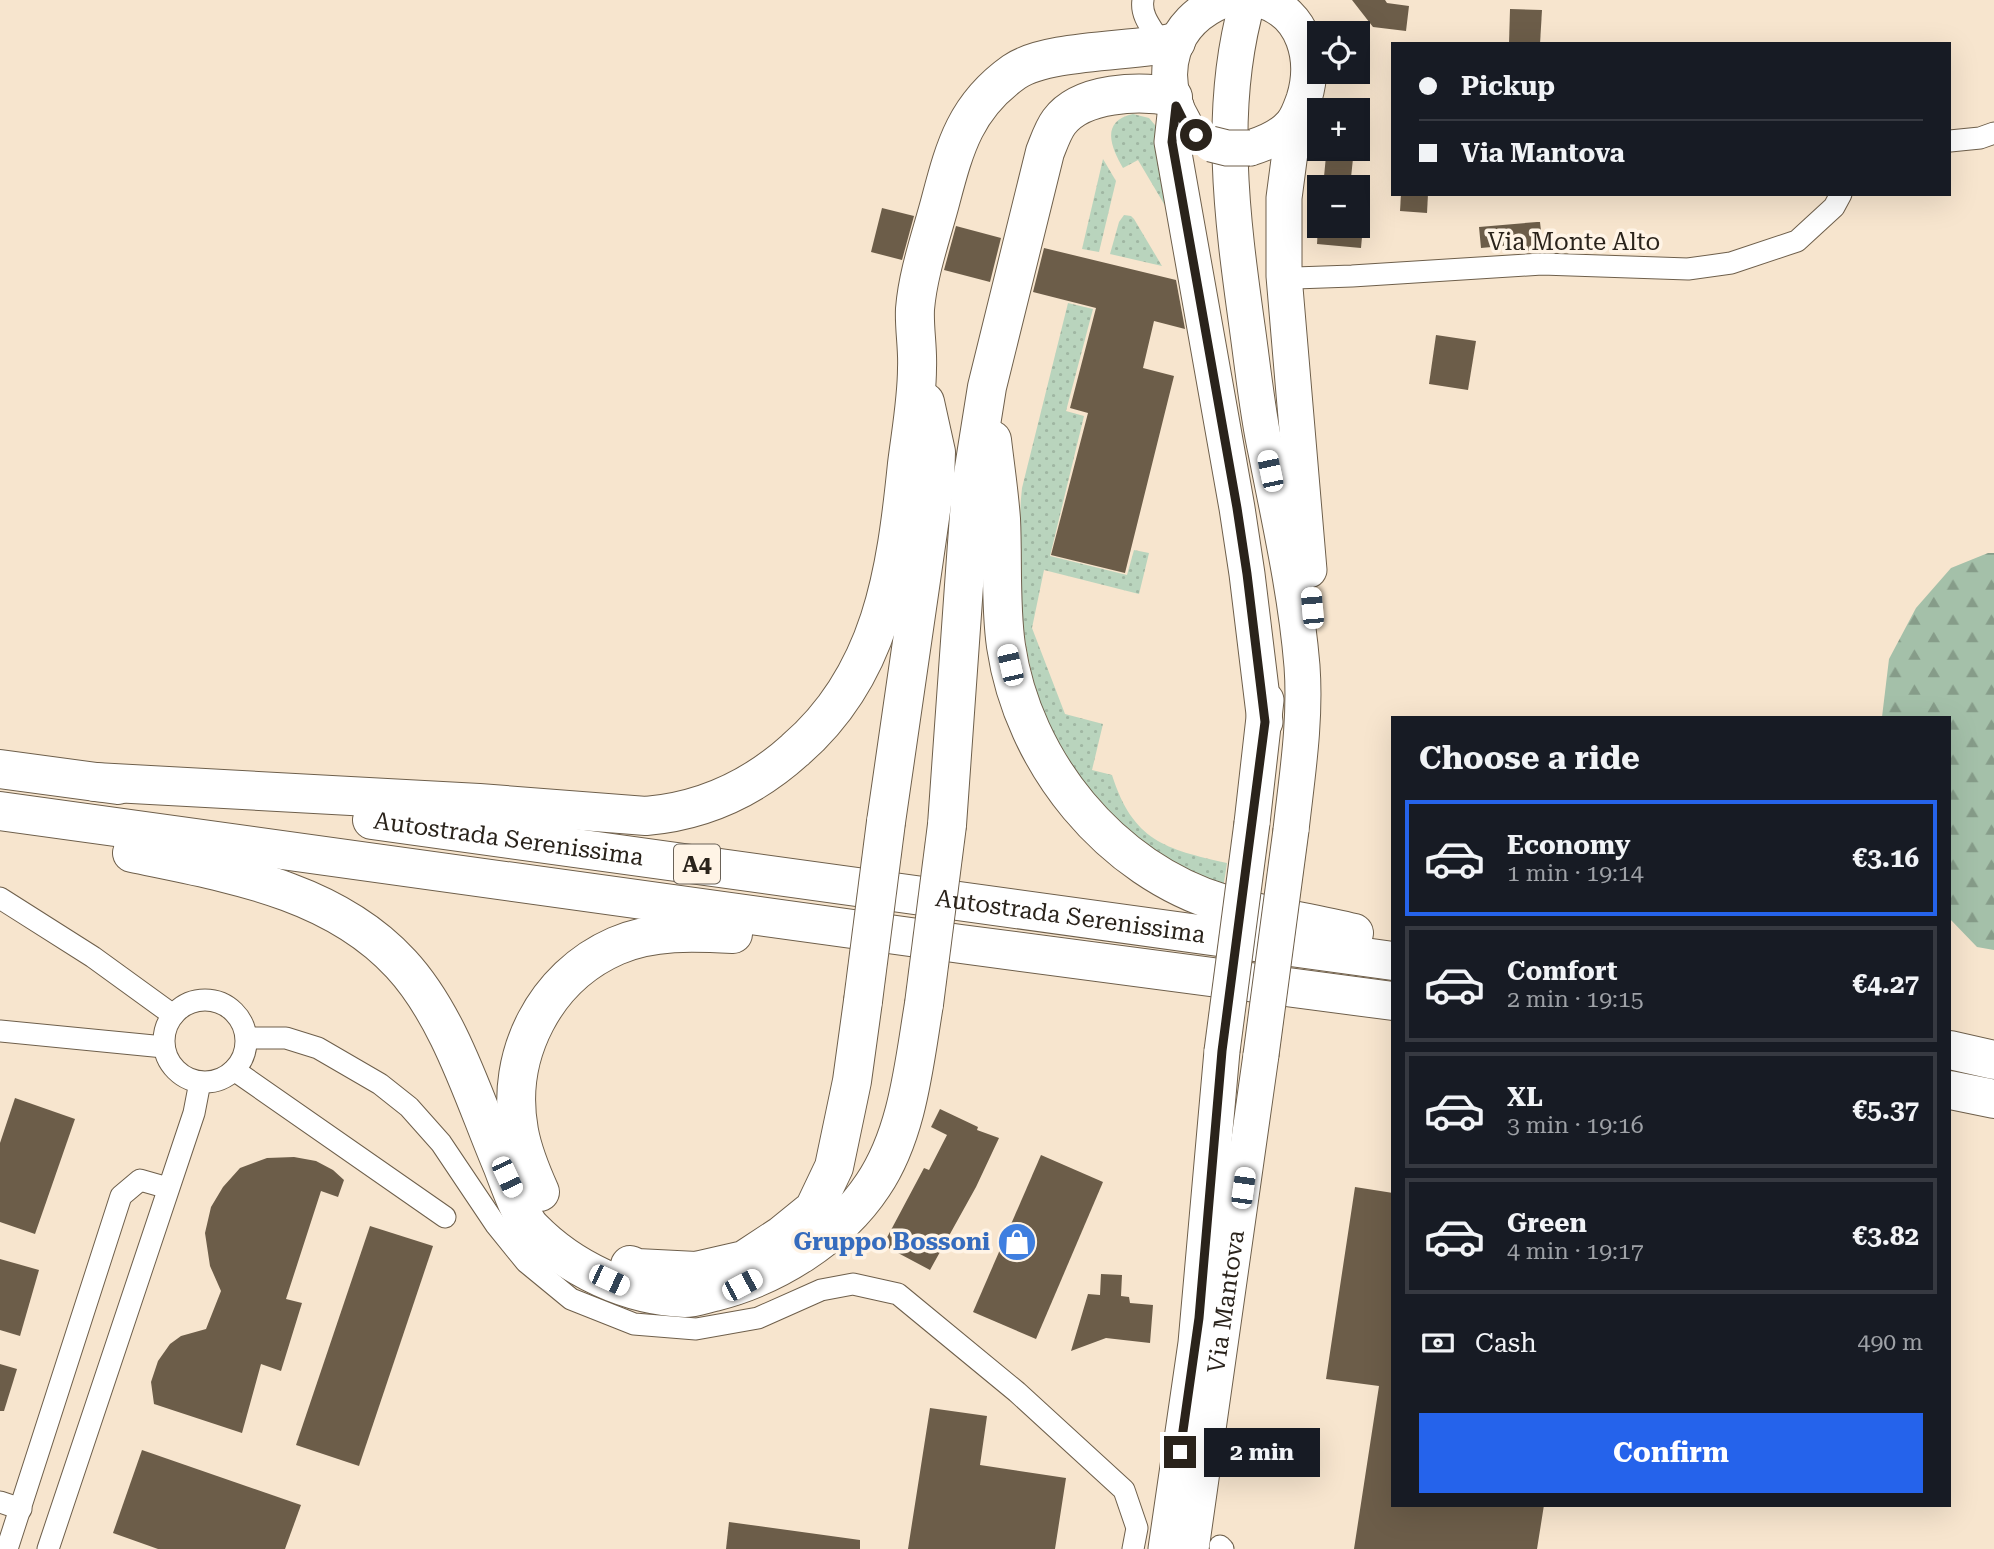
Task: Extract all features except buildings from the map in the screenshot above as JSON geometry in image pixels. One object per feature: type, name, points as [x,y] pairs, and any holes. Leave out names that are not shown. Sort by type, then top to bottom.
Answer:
[{"type":"highway","points":[[1309,21],[1310,0]]},
{"type":"highway","points":[[1303,709],[1302,666],[1295,608],[1285,543],[1265,448],[1234,235],[1229,135],[1237,50],[1259,1],[1292,20],[1307,45]]},
{"type":"highway","points":[[95,782],[465,802],[646,816],[674,814],[702,806],[755,781],[778,765],[808,739],[833,711],[858,674],[874,637],[886,598],[902,515],[917,369],[915,308],[923,265],[953,152],[962,130],[999,84],[1016,71],[1032,63],[1070,55],[1169,44],[1191,19],[1211,4]]},
{"type":"highway","points":[[1169,44],[1174,102],[1172,142],[1237,508],[1265,722]]},
{"type":"highway","points":[[1303,709],[1310,656],[1312,608],[1284,276],[1284,198],[1294,122],[1307,84]]},
{"type":"highway","points":[[0,824],[223,872],[281,888],[331,911],[369,935],[401,964],[426,997],[445,1030],[530,1227],[573,1263],[626,1288],[687,1298],[742,1285],[806,1252],[842,1221],[873,1185],[892,1145],[911,1087],[947,825],[971,487],[986,387],[1045,152],[1058,122],[1069,111],[1101,98],[1156,93],[1174,102],[1185,124],[1196,135],[1211,144],[1227,148],[1250,148],[1279,136],[1294,122]]},
{"type":"highway","points":[[917,369],[933,435],[936,472],[886,822],[863,1000],[852,1081],[834,1167],[814,1209],[773,1241],[744,1260],[696,1271],[637,1268],[586,1245],[546,1206],[526,1161],[518,1130],[518,1066],[527,1037],[545,1005],[561,985],[585,963],[617,945],[652,936],[686,932],[961,944]]},
{"type":"highway","points":[[986,387],[1000,517],[1006,646],[1014,685],[1031,736],[1052,770],[1080,808],[1116,844],[1186,890],[1224,904],[1391,943]]},
{"type":"highway","points":[[1265,448],[1271,628],[1265,722]]},
{"type":"highway","name":"Via Mantova","points":[[1214,1548],[1261,1055],[1292,830],[1303,709]]},
{"type":"highway","name":"Via Mantova","points":[[1166,1549],[1196,1343],[1222,1051],[1265,722]]},
{"type":"highway","name":"Autostrada Serenissima","points":[[0,769],[1391,961]]},
{"type":"highway","name":"Autostrada Serenissima","points":[[0,811],[1391,1001]]},
{"type":"highway","points":[[1951,1050],[1994,1059]]},
{"type":"highway","points":[[1951,1090],[1994,1099]]},
{"type":"street","points":[[1143,0],[1144,17],[1169,44]]},
{"type":"street","points":[[1951,141],[1980,138],[1994,133]]},
{"type":"street","name":"Via Monte Alto","points":[[1284,276],[1352,276],[1542,264],[1688,269],[1731,263],[1797,241],[1834,207],[1840,196]]},
{"type":"street","points":[[0,898],[93,957],[173,1015]]},
{"type":"street","points":[[197,1000],[218,1002],[236,1012],[244,1024],[247,1038],[246,1050],[234,1070],[224,1078],[200,1082],[187,1078],[176,1070],[164,1047],[167,1025],[173,1015],[197,1000]]},
{"type":"street","points":[[0,1031],[164,1047]]},
{"type":"street","points":[[247,1038],[286,1038],[318,1048],[380,1084],[409,1107],[441,1143],[496,1225],[526,1262],[571,1299],[634,1324],[696,1329],[709,1327],[758,1318],[821,1290],[853,1284],[898,1294],[1017,1392],[1124,1490],[1137,1528],[1133,1549]]},
{"type":"street","points":[[234,1070],[445,1217]]},
{"type":"street","points":[[48,1549],[194,1113],[200,1082]]},
{"type":"street","points":[[7,1549],[121,1196],[140,1180],[169,1188]]},
{"type":"street","points":[[0,1502],[21,1509]]},
{"type":"green space","points":[[1133,114],[1149,118],[1160,131],[1180,231],[1138,160],[1123,168],[1115,152],[1112,129],[1123,117]]},
{"type":"green space","points":[[1103,159],[1116,181],[1099,252],[1082,249]]},
{"type":"green space","points":[[1124,215],[1134,219],[1162,266],[1110,254],[1119,222]]},
{"type":"green space","points":[[1068,303],[1093,309],[1066,411],[1084,416],[1050,556],[1127,575],[1134,550],[1149,553],[1139,594],[1044,570],[1032,628],[1065,714],[1103,724],[1092,770],[1112,775],[1130,815],[1154,838],[1186,853],[1227,863],[1223,889],[1153,851],[1092,792],[1054,735],[1032,672],[1021,604],[1022,488]]},
{"type":"green space","points":[[1994,553],[1994,950],[1977,947],[1951,920],[1951,716],[1882,716],[1889,659],[1916,608],[1951,568]]},
{"type":"place","name":"Gruppo Bossoni","points":[[1017,1242]]},
{"type":"route","points":[[1180,1452],[1199,1318],[1222,1051],[1265,722],[1237,508],[1172,142],[1176,106],[1185,124],[1196,135]]}]
